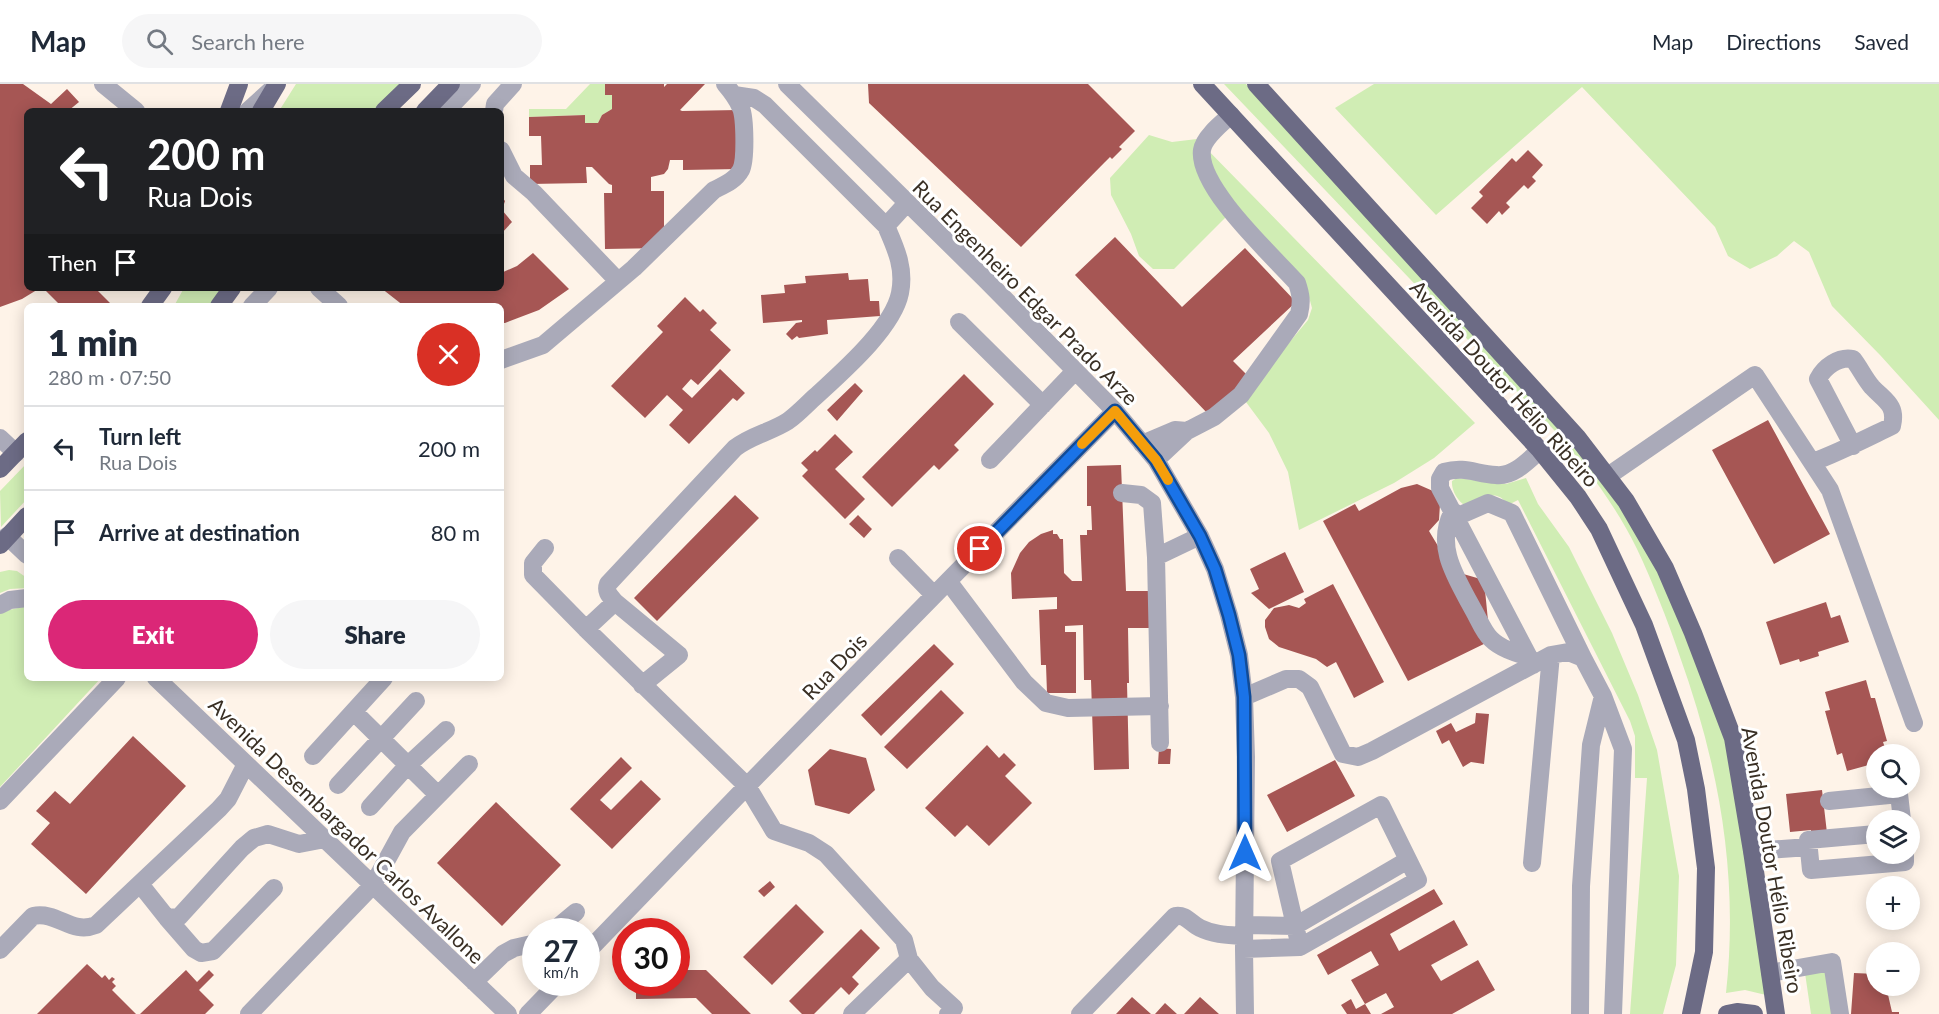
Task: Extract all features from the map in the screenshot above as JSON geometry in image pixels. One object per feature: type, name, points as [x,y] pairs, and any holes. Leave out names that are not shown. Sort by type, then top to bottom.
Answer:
[{"type":"main road","points":[[230,108],[239,84]]},
{"type":"main road","points":[[383,108],[394,84]]},
{"type":"main road","points":[[385,108],[412,84]]},
{"type":"main road","points":[[428,108],[451,84]]},
{"type":"main road","name":"Avenida Doutor Hélio Ribeiro","points":[[1202,84],[1540,450],[1578,497],[1599,529],[1644,625],[1686,740],[1696,789],[1706,868],[1704,952],[1691,1014]]},
{"type":"main road","points":[[263,108],[277,85]]},
{"type":"main road","name":"Avenida Doutor Hélio Ribeiro","points":[[1265,87],[1569,428],[1626,501],[1665,568],[1694,633],[1733,738],[1776,1014]]},
{"type":"main road","points":[[0,469],[21,447]]},
{"type":"main road","points":[[2,538],[24,519]]},
{"type":"main road","points":[[1727,1014],[1737,1012],[1754,1014]]},
{"type":"street","points":[[101,84],[117,108]]},
{"type":"street","points":[[101,84],[132,108]]},
{"type":"street","points":[[449,108],[472,84]]},
{"type":"street","points":[[494,108],[495,104],[513,84]]},
{"type":"street","name":"Rua Engenheiro Edgar Prado Arze","points":[[787,84],[1115,411],[1156,460],[1200,536],[1215,569],[1229,615],[1239,655],[1244,697],[1245,1014]]},
{"type":"street","points":[[251,108],[277,85]]},
{"type":"street","points":[[642,685],[679,655],[615,602],[606,588],[608,584],[735,448],[746,439],[790,420],[849,365],[881,328],[896,306],[902,278],[900,259],[886,226],[765,105],[754,98],[730,90]]},
{"type":"street","points":[[504,359],[543,345],[618,281],[714,190],[731,182],[741,171],[744,145],[743,115],[730,90]]},
{"type":"street","points":[[1156,460],[1187,431],[1214,417],[1241,395],[1299,314],[1301,305],[1302,296],[1297,283],[1223,202],[1203,165],[1202,148],[1209,137],[1231,115]]},
{"type":"street","points":[[504,156],[514,176],[534,193],[618,281]]},
{"type":"street","points":[[886,226],[907,203]]},
{"type":"street","points":[[255,303],[266,291]]},
{"type":"street","points":[[322,291],[336,303]]},
{"type":"street","points":[[959,322],[1043,405]]},
{"type":"street","points":[[1813,462],[1853,446],[1892,426],[1894,416],[1886,399],[1872,386],[1853,359],[1848,358],[1835,362],[1822,370],[1818,380],[1853,446]]},
{"type":"street","points":[[990,460],[1076,371]]},
{"type":"street","points":[[1608,476],[1755,375],[1830,490],[1914,723]]},
{"type":"street","name":"Rua Dois","points":[[600,938],[1115,411]]},
{"type":"street","points":[[1142,444],[1175,430],[1187,431]]},
{"type":"street","points":[[0,438],[21,447]]},
{"type":"street","points":[[1531,661],[1440,488],[1440,478],[1444,472],[1457,469],[1498,476],[1518,470],[1540,450]]},
{"type":"street","points":[[1122,493],[1141,495],[1152,502],[1156,557],[1160,743]]},
{"type":"street","points":[[1531,661],[1489,638],[1453,571],[1445,546],[1448,521],[1455,514],[1488,503],[1512,513],[1582,658],[1603,696],[1623,749],[1613,1014]]},
{"type":"street","points":[[1156,557],[1200,536]]},
{"type":"street","points":[[2,538],[24,553]]},
{"type":"street","points":[[545,548],[533,563],[533,575],[642,685],[747,786],[774,831],[809,843],[826,854],[904,940],[909,959],[932,988],[954,1008],[948,1014]]},
{"type":"street","points":[[898,558],[934,595]]},
{"type":"street","points":[[948,581],[1024,682],[1046,703],[1068,708],[1160,706]]},
{"type":"street","points":[[0,605],[10,600],[24,598]]},
{"type":"street","points":[[586,629],[615,602]]},
{"type":"street","points":[[1244,697],[1286,678],[1299,679],[1310,687],[1343,754],[1358,757],[1372,752],[1531,661],[1568,652],[1582,658]]},
{"type":"street","points":[[1532,863],[1551,655]]},
{"type":"street","points":[[0,801],[114,681]]},
{"type":"street","name":"Avenida Desembargador Carlos Avallone","points":[[159,681],[508,1014]]},
{"type":"street","points":[[313,756],[381,681]]},
{"type":"street","points":[[1580,1014],[1581,886],[1591,745],[1603,696]]},
{"type":"street","points":[[338,784],[416,701]]},
{"type":"street","points":[[354,712],[438,795]]},
{"type":"street","points":[[370,807],[408,765],[446,730]]},
{"type":"street","points":[[0,950],[33,916],[48,915],[78,928],[86,929],[96,925],[219,809],[228,799],[246,764]]},
{"type":"street","points":[[249,1014],[373,885],[402,832],[469,764]]},
{"type":"street","points":[[1828,801],[1899,794],[1901,810]]},
{"type":"street","points":[[1080,1014],[1175,916],[1184,916],[1200,928],[1214,933],[1300,947],[1418,880],[1381,805],[1280,861],[1300,947]]},
{"type":"street","points":[[167,918],[179,917],[242,848],[260,835],[268,834],[299,843],[325,839]]},
{"type":"street","points":[[1866,835],[1808,840],[1811,870],[1882,864]]},
{"type":"street","points":[[1752,851],[1809,847]]},
{"type":"street","points":[[1244,937],[1295,926],[1408,860]]},
{"type":"street","points":[[140,884],[194,949],[201,953],[213,951],[274,888]]},
{"type":"street","points":[[569,918],[576,912]]},
{"type":"street","points":[[474,982],[503,954],[522,947]]},
{"type":"street","points":[[852,1014],[909,959]]},
{"type":"street","points":[[1770,973],[1832,962],[1840,1014]]},
{"type":"street","points":[[528,1014],[545,996]]},
{"type":"green space","points":[[296,84],[402,84],[378,108],[281,108]]},
{"type":"green space","points":[[590,84],[605,84],[612,95],[612,109],[602,115],[598,123],[585,123],[585,115],[529,117],[529,109],[566,109]]},
{"type":"green space","points":[[1224,84],[1246,84],[1628,506],[1723,712],[1766,995],[1745,990],[1726,993],[1730,906],[1727,863],[1715,779],[1693,696],[1670,628],[1643,562],[1620,517],[1589,472],[1554,430]]},
{"type":"green space","points":[[1374,84],[1939,84],[1939,420],[1832,306],[1809,252],[1794,241],[1777,256],[1750,269],[1728,256],[1715,227],[1582,87],[1436,215],[1335,108]]},
{"type":"green space","points":[[1149,135],[1172,142],[1197,139],[1475,423],[1434,458],[1394,483],[1299,530],[1288,472],[1269,433],[1243,398],[1308,320],[1312,308],[1309,297],[1229,214],[1174,269],[1153,269],[1139,256],[1131,234],[1111,195],[1110,178]]},
{"type":"green space","points":[[182,291],[222,291],[212,303],[176,303]]},
{"type":"green space","points":[[24,466],[24,502],[1,527],[0,491]]},
{"type":"green space","points":[[1457,478],[1506,484],[1526,478],[1538,504],[1569,547],[1612,633],[1638,695],[1657,750],[1679,876],[1676,965],[1663,1014],[1630,1014],[1647,778],[1635,778],[1635,736],[1630,721],[1518,500],[1508,505],[1499,497],[1488,496],[1466,506],[1454,492],[1452,481]]},
{"type":"green space","points":[[17,571],[24,576],[24,588],[10,589],[0,593],[0,572]]},
{"type":"green space","points":[[24,607],[24,681],[98,681],[0,787],[0,612]]},
{"type":"green space","points":[[1828,970],[1834,1014],[1811,1014],[1805,973]]},
{"type":"building","points":[[0,84],[23,84],[51,104],[67,89],[79,102],[72,108],[24,108],[24,291],[35,291],[22,299],[0,307]]},
{"type":"building","points":[[605,84],[664,84],[664,87],[667,84],[705,84],[680,110],[738,110],[739,169],[683,170],[683,160],[670,160],[664,174],[651,177],[651,191],[664,191],[664,248],[605,249],[604,193],[612,193],[612,185],[592,167],[586,167],[587,183],[530,184],[530,165],[542,165],[541,136],[529,136],[529,117],[585,115],[585,123],[598,123],[602,115],[612,109],[612,95],[605,95]]},
{"type":"building","points":[[868,84],[1088,84],[1135,131],[1119,147],[1122,149],[1112,159],[1110,157],[1021,247],[869,103]]},
{"type":"building","points":[[1528,150],[1543,165],[1532,177],[1536,181],[1528,189],[1524,185],[1506,203],[1510,207],[1502,215],[1499,211],[1487,224],[1471,208],[1483,196],[1479,192],[1512,158],[1516,162]]},
{"type":"building","points":[[504,212],[512,222],[504,231]]},
{"type":"building","points":[[1115,237],[1182,307],[1245,248],[1296,302],[1233,361],[1249,377],[1209,415],[1075,275]]},
{"type":"building","points":[[533,253],[569,289],[539,310],[505,323],[504,303],[400,303],[385,291],[504,291],[504,272],[517,266]]},
{"type":"building","points":[[848,273],[849,280],[868,279],[870,301],[879,301],[880,316],[827,320],[828,334],[799,338],[797,336],[792,340],[786,334],[802,320],[763,323],[761,295],[785,293],[784,285],[806,283],[805,276]]},
{"type":"building","points":[[46,291],[98,291],[110,303],[58,303]]},
{"type":"building","points":[[685,297],[700,312],[703,309],[717,323],[710,330],[731,350],[698,385],[691,379],[682,389],[692,398],[720,369],[745,393],[737,401],[733,398],[689,444],[669,425],[683,410],[667,395],[645,418],[611,386],[663,332],[657,326]]},
{"type":"building","points":[[964,374],[994,404],[954,445],[959,450],[939,470],[934,465],[892,507],[862,477]]},
{"type":"building","points":[[855,383],[863,391],[837,421],[827,410]]},
{"type":"building","points":[[1768,420],[1830,534],[1774,564],[1712,450]]},
{"type":"building","points":[[835,434],[853,452],[835,469],[865,499],[845,519],[802,476],[808,470],[801,463],[815,450],[817,452]]},
{"type":"building","points":[[1121,465],[1126,591],[1149,591],[1150,628],[1128,628],[1129,769],[1094,770],[1091,680],[1084,680],[1083,625],[1065,626],[1065,632],[1076,632],[1076,693],[1047,693],[1046,665],[1041,665],[1039,610],[1057,609],[1057,597],[1012,599],[1011,573],[1020,553],[1029,542],[1053,530],[1053,534],[1063,539],[1064,573],[1072,581],[1082,581],[1080,535],[1087,535],[1087,530],[1092,530],[1091,506],[1087,506],[1087,466]]},
{"type":"building","points":[[1417,484],[1433,491],[1440,504],[1439,520],[1429,531],[1453,571],[1484,580],[1490,641],[1408,681],[1323,521],[1355,504],[1359,511],[1401,488]]},
{"type":"building","points":[[735,495],[759,518],[657,621],[634,598]]},
{"type":"building","points":[[858,515],[872,529],[864,538],[849,524]]},
{"type":"building","points":[[1285,552],[1304,592],[1269,609],[1251,593],[1259,589],[1250,569]]},
{"type":"building","points":[[1333,584],[1384,682],[1354,698],[1336,662],[1327,667],[1316,659],[1279,647],[1269,639],[1265,627],[1265,620],[1274,608],[1289,605],[1299,608],[1306,603],[1304,599]]},
{"type":"building","points":[[1826,602],[1831,618],[1840,615],[1849,642],[1818,652],[1819,656],[1780,665],[1766,622]]},
{"type":"building","points":[[934,644],[954,664],[881,736],[861,715]]},
{"type":"building","points":[[1866,680],[1871,698],[1875,698],[1887,741],[1883,742],[1884,744],[1866,744],[1866,766],[1847,771],[1842,753],[1837,755],[1825,711],[1830,710],[1825,692]]},
{"type":"building","points":[[941,690],[964,713],[907,769],[884,747]]},
{"type":"building","points":[[1476,713],[1489,714],[1484,764],[1471,762],[1463,767],[1449,740],[1442,744],[1436,731],[1451,723],[1456,732],[1475,723]]},
{"type":"building","points":[[133,736],[186,786],[86,894],[31,844],[50,823],[36,811],[55,791],[70,804]]},
{"type":"building","points":[[987,745],[999,758],[1004,753],[1016,765],[1005,776],[1032,803],[989,846],[967,825],[955,837],[925,808]]},
{"type":"building","points":[[1159,748],[1171,749],[1170,764],[1158,764]]},
{"type":"building","points":[[830,749],[866,758],[875,790],[849,814],[815,805],[808,770]]},
{"type":"building","points":[[621,757],[632,768],[600,800],[611,810],[641,780],[661,799],[612,849],[570,809]]},
{"type":"building","points":[[1335,760],[1355,796],[1287,832],[1267,795]]},
{"type":"building","points":[[1822,790],[1827,833],[1811,835],[1811,830],[1790,832],[1786,794]]},
{"type":"building","points":[[496,802],[561,865],[502,926],[437,863]]},
{"type":"building","points":[[770,881],[775,887],[764,897],[758,891]]},
{"type":"building","points":[[1434,889],[1443,904],[1390,934],[1399,951],[1454,920],[1468,945],[1431,965],[1441,981],[1478,960],[1495,990],[1452,1014],[1381,1014],[1394,1007],[1386,993],[1365,1004],[1351,980],[1379,965],[1371,951],[1328,975],[1317,955]]},
{"type":"building","points":[[796,904],[824,932],[772,985],[743,957]]},
{"type":"building","points":[[861,929],[880,948],[852,977],[859,984],[849,995],[841,987],[814,1014],[802,1014],[789,1001]]},
{"type":"building","points":[[87,964],[102,978],[105,975],[109,980],[112,977],[115,979],[112,982],[116,986],[112,990],[136,1014],[37,1014]]},
{"type":"building","points":[[186,970],[197,982],[209,970],[214,975],[199,990],[214,1005],[205,1014],[140,1014]]},
{"type":"building","points":[[690,970],[706,970],[751,1014],[712,1014],[696,998],[636,999],[636,996],[690,996]]},
{"type":"building","points":[[1854,973],[1866,974],[1866,996],[1888,996],[1892,1012],[1899,1012],[1899,1014],[1851,1014]]},
{"type":"building","points":[[1132,997],[1151,1014],[1116,1014]]},
{"type":"building","points":[[1200,997],[1219,1014],[1184,1014]]},
{"type":"building","points":[[1351,999],[1356,1009],[1365,1004],[1371,1014],[1347,1014],[1341,1005]]},
{"type":"building","points":[[1165,1003],[1177,1014],[1155,1014]]},
{"type":"slow traffic","points":[[1082,444],[1115,411],[1156,460],[1168,480]]},
{"type":"route","points":[[980,549],[1115,411],[1156,460],[1200,536],[1215,569],[1229,615],[1239,655],[1244,697],[1245,853]]}]
